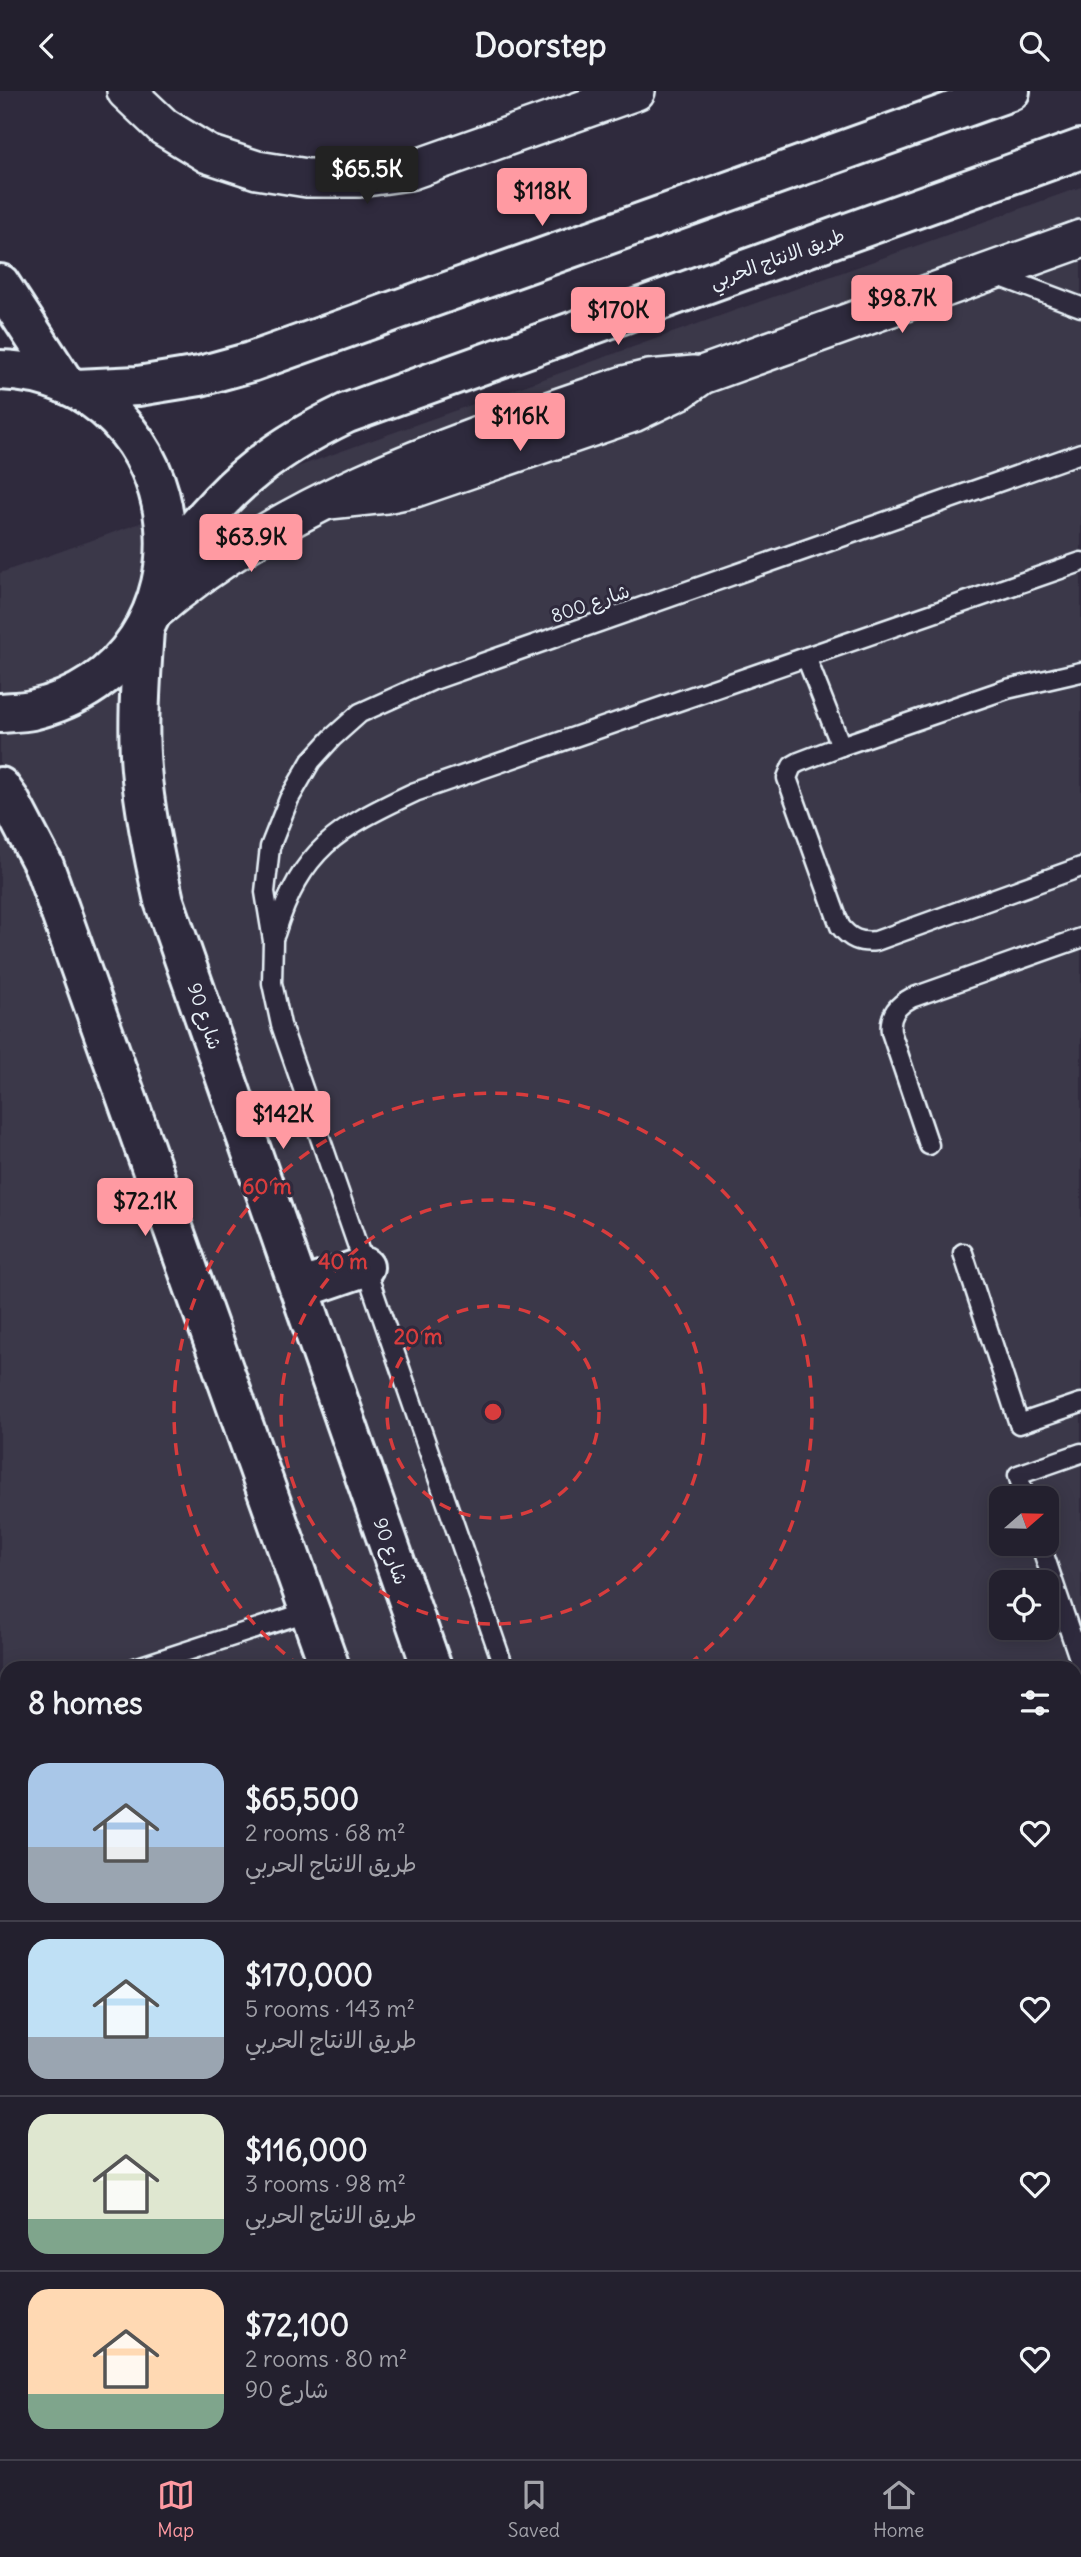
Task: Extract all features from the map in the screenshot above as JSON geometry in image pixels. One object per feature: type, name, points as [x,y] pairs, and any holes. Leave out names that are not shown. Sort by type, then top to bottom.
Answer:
[{"type":"main road","points":[[71,387],[138,386],[200,376],[251,362],[1010,91]]},
{"type":"main road","name":"طريق الانتاج الحربي","points":[[165,570],[213,507],[254,468],[293,441],[347,412],[1081,149]]},
{"type":"main road","points":[[0,283],[71,387]]},
{"type":"main road","points":[[0,370],[23,371],[71,387],[111,414],[139,447],[158,485],[167,527],[165,570],[147,622],[122,658],[95,682],[64,700],[30,710],[0,713]]},
{"type":"main road","name":"شارع 90","points":[[147,622],[139,699],[141,767],[149,835],[161,888],[430,1661]]},
{"type":"main road","points":[[0,787],[44,866],[328,1661]]},
{"type":"main road","points":[[300,1289],[364,1266]]},
{"type":"street","points":[[126,91],[164,127],[208,154],[257,170],[307,178],[359,178],[409,171],[636,91]]},
{"type":"street","points":[[147,622],[206,569],[236,549],[330,500],[386,494],[424,485],[634,414],[681,390],[702,375],[1081,239]]},
{"type":"lane","points":[[989,273],[1081,307]]},
{"type":"lane","name":"شارع 800","points":[[502,1661],[281,1024],[272,983],[273,941],[265,892],[270,847],[289,799],[311,761],[360,713],[431,681],[1081,453]]},
{"type":"lane","name":"شارع 800","points":[[273,941],[285,901],[307,864],[337,834],[372,812],[415,792],[1081,562]]},
{"type":"lane","points":[[806,657],[841,746]]},
{"type":"lane","points":[[1081,672],[1007,689],[841,746],[792,766],[788,778],[839,926],[846,935],[856,940],[876,941],[1081,867]]},
{"type":"lane","points":[[929,1145],[891,1033],[891,1018],[895,1009],[911,998],[1081,938]]},
{"type":"lane","points":[[963,1253],[1019,1424],[1081,1403]]},
{"type":"lane","points":[[1022,1486],[1018,1475],[1081,1453]]},
{"type":"lane","points":[[1044,1556],[1080,1661]]},
{"type":"lane","points":[[156,1661],[310,1611]]},
{"type":"shaded area","points":[[1081,187],[1081,1661],[0,1661],[0,573]]}]
